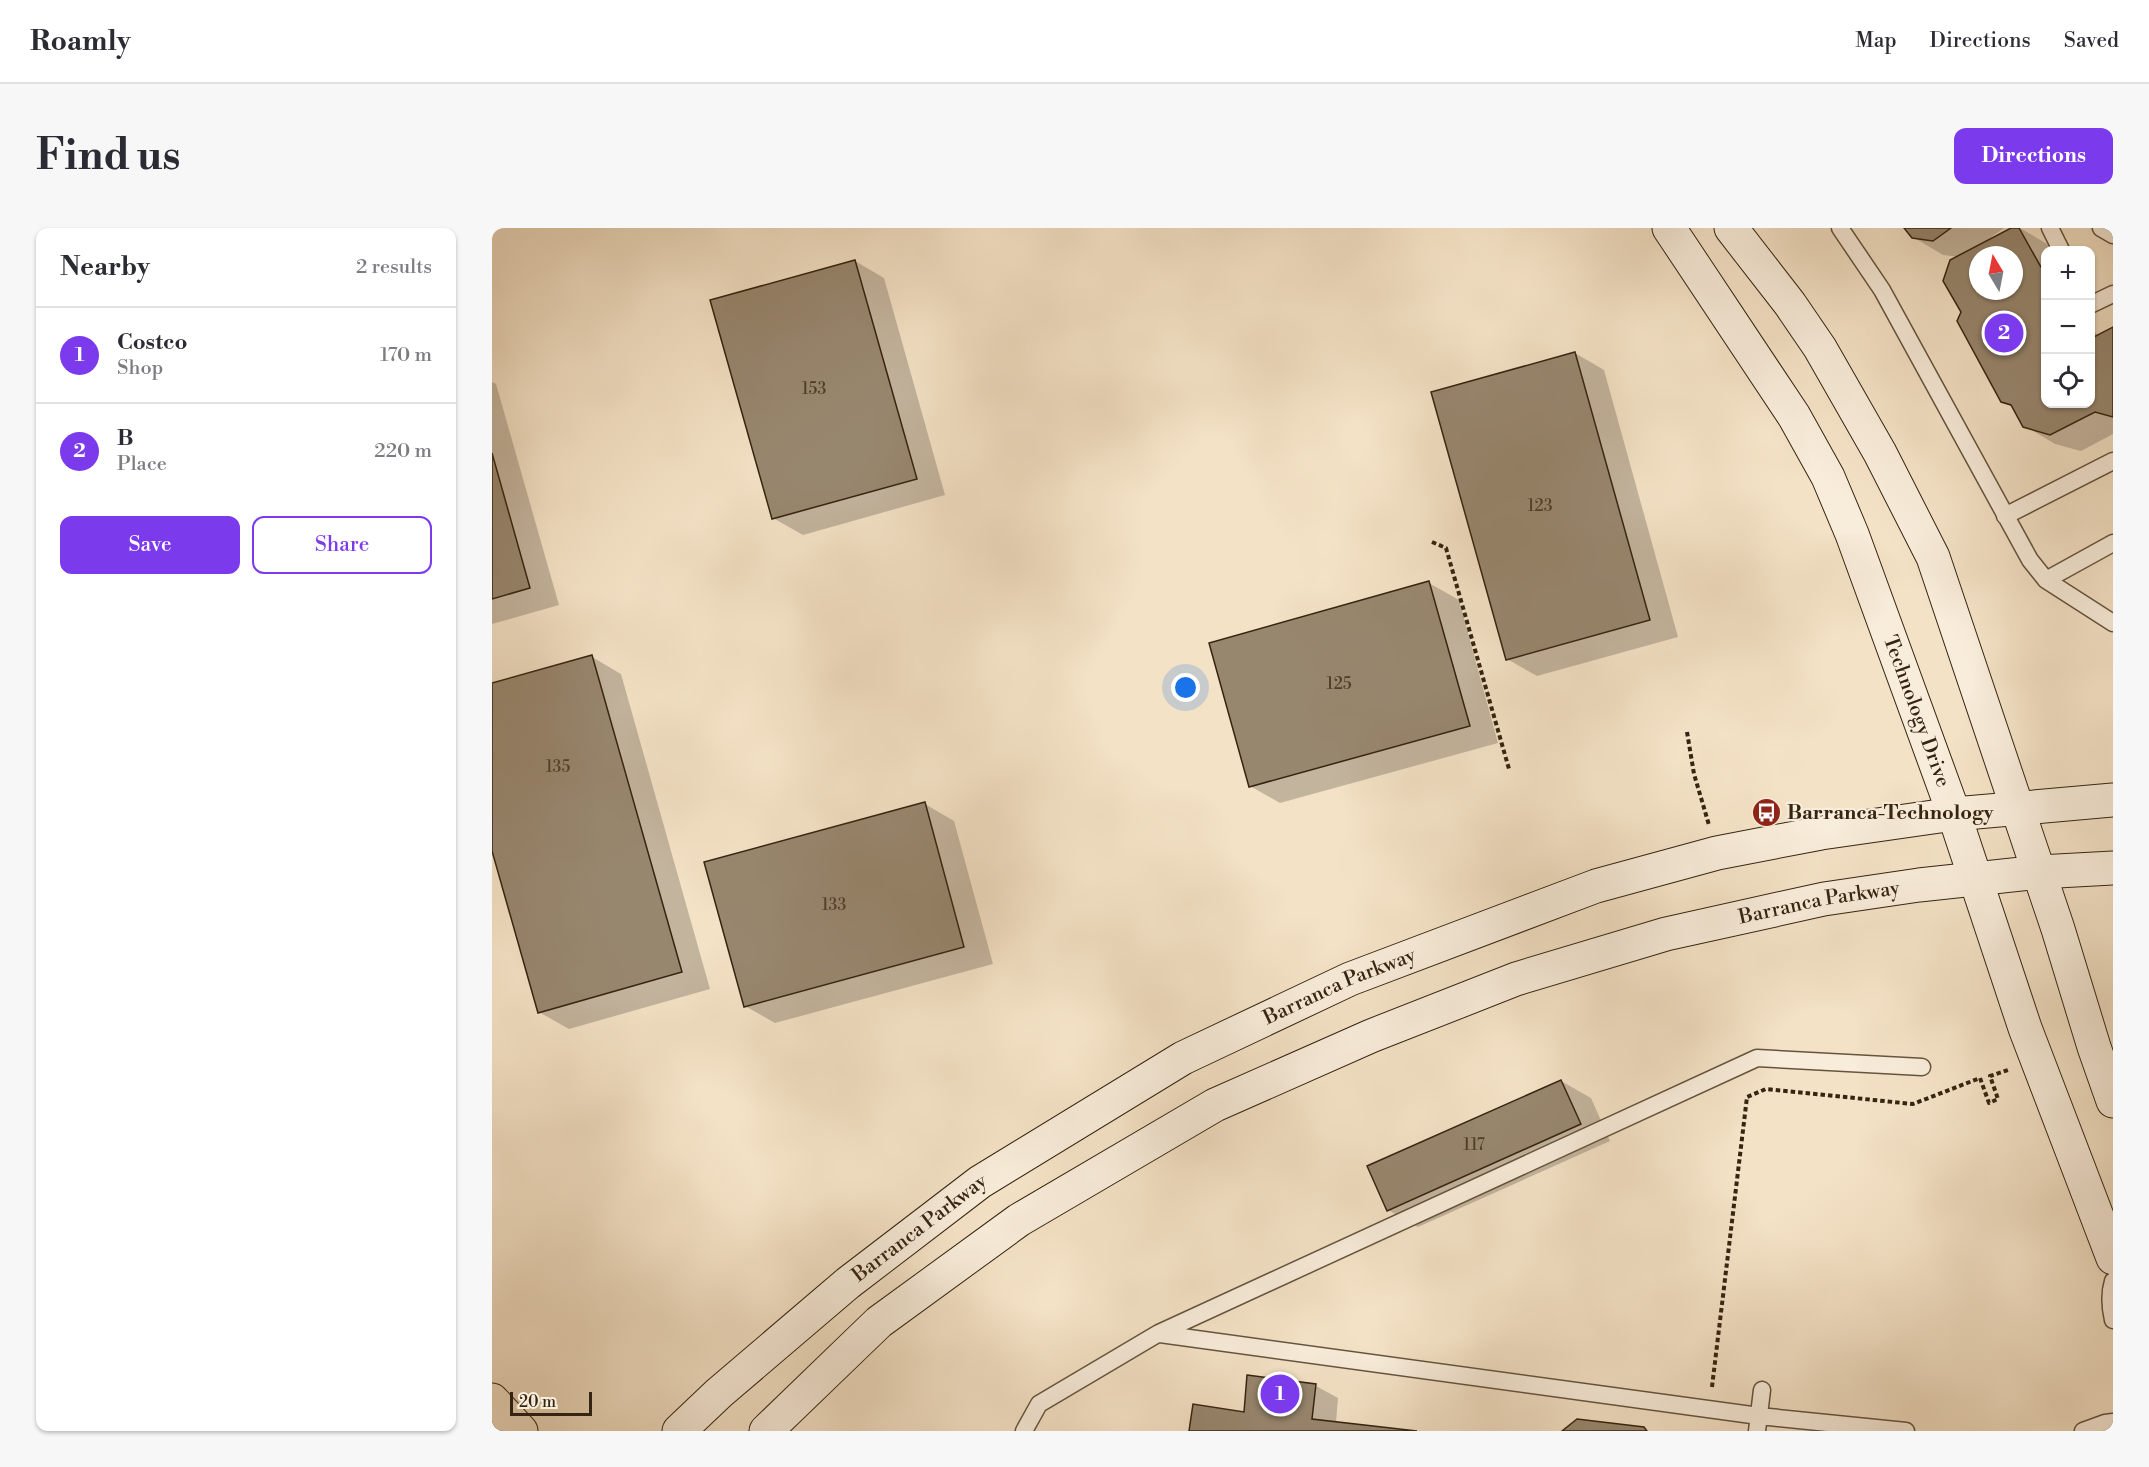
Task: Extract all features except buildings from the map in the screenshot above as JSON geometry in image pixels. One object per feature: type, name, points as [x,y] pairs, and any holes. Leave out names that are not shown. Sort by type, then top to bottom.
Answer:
[{"type":"highway","points":[[492,1400],[521,1431]]},
{"type":"main road","name":"Technology Drive","points":[[1669,228],[1794,416],[1828,477],[1852,534],[1954,814],[2025,1028],[2113,1258]]},
{"type":"main road","points":[[1731,228],[1821,348],[1880,453],[1933,557],[2113,1101]]},
{"type":"main road","name":"Barranca Parkway","points":[[679,1431],[718,1393],[848,1283],[980,1182],[1183,1058],[1350,979],[1596,886],[1718,853],[1821,833],[1954,814],[2113,800]]},
{"type":"main road","name":"Barranca Parkway","points":[[766,1431],[879,1322],[1010,1227],[1215,1105],[1371,1036],[1516,979],[1666,934],[1824,899],[1919,885],[2039,872],[2113,868]]},
{"type":"lane","points":[[1840,228],[1882,290],[2030,560],[2046,580],[2113,623]]},
{"type":"lane","points":[[2050,228],[2059,246]]},
{"type":"lane","points":[[2101,228],[2113,235]]},
{"type":"lane","points":[[2095,303],[2113,294]]},
{"type":"lane","points":[[2005,516],[2113,461]]},
{"type":"lane","points":[[2046,580],[2113,543]]},
{"type":"lane","points":[[1024,1431],[1039,1404],[1159,1333],[1757,1058],[1922,1067]]},
{"type":"lane","points":[[2113,1281],[2110,1295],[2113,1320]]},
{"type":"lane","points":[[1159,1333],[1705,1408],[1758,1424],[1906,1431]]},
{"type":"lane","points":[[1758,1424],[1762,1390]]},
{"type":"lane","points":[[2083,1431],[2110,1418]]},
{"type":"path","points":[[1432,542],[1446,548],[1509,769]]},
{"type":"path","points":[[1687,732],[1694,774],[1718,853]]},
{"type":"path","points":[[1705,1408],[1712,1387],[1746,1097],[1766,1089],[1913,1104],[1980,1078],[1989,1102],[1998,1099],[1990,1076],[2010,1069]]},
{"type":"place","name":"B","points":[[2004,333]]},
{"type":"place","name":"Barranca-Technology","points":[[1766,813]]},
{"type":"place","name":"Costco","points":[[1280,1394]]}]
